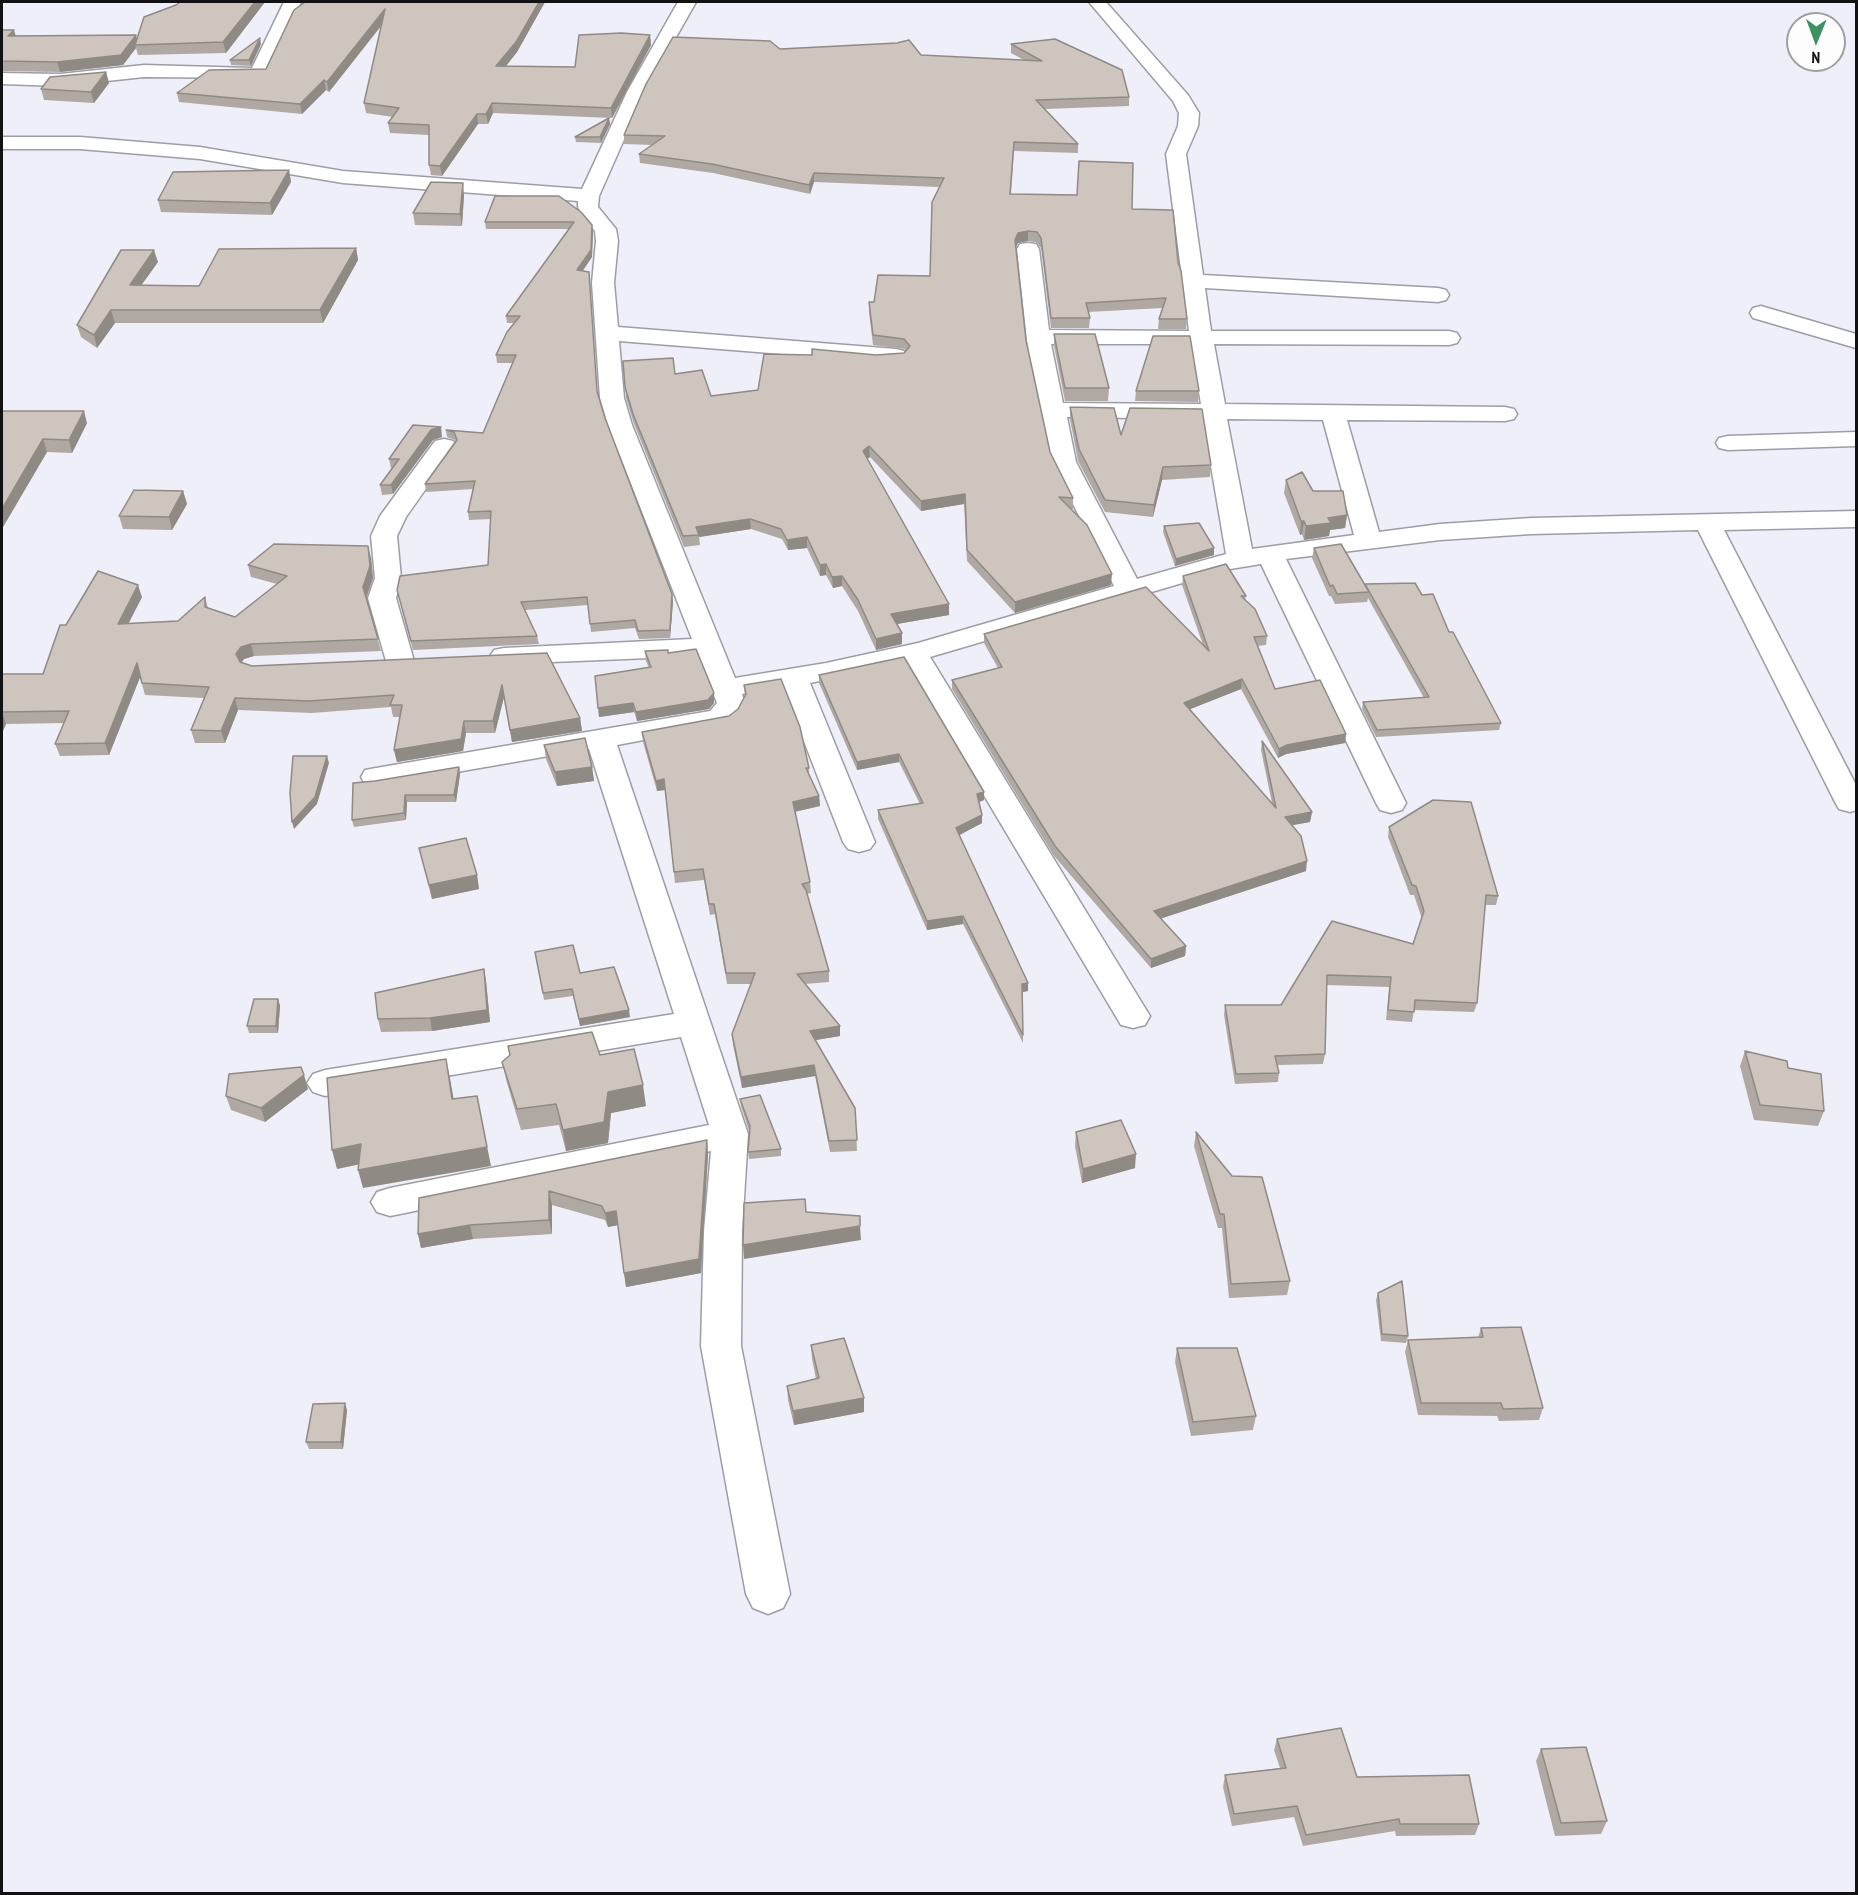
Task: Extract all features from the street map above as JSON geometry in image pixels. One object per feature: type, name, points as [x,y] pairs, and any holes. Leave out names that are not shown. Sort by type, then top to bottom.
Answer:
[{"type":"street","points":[[2,80],[60,80],[144,71],[259,74],[292,2]]},
{"type":"street","points":[[376,777],[719,718],[727,712],[731,703],[620,425],[612,398],[603,283],[608,241],[605,229],[593,217],[588,207],[589,196],[636,92],[687,2]]},
{"type":"street","points":[[1096,2],[1181,99],[1189,113],[1188,126],[1176,154],[1201,337],[1240,559]]},
{"type":"street","points":[[2,143],[80,142],[200,153],[343,177],[589,196]]},
{"type":"street","points":[[1029,249],[1039,336],[1064,462],[1113,563],[1129,589]]},
{"type":"street","points":[[1193,281],[1438,295]]},
{"type":"street","points":[[1761,313],[1857,341]]},
{"type":"street","points":[[607,333],[896,356]]},
{"type":"street","points":[[1039,336],[1449,338]]},
{"type":"street","points":[[1053,410],[1505,414]]},
{"type":"street","points":[[1333,413],[1368,540]]},
{"type":"street","points":[[1728,443],[1857,439]]},
{"type":"street","points":[[401,660],[382,598],[388,578],[384,536],[393,516],[444,446]]},
{"type":"street","points":[[725,688],[793,677],[914,652],[1014,626],[1129,589],[1240,559],[1270,554],[1368,540],[1531,526],[1857,519]]},
{"type":"street","points":[[1707,522],[1851,802]]},
{"type":"street","points":[[1270,554],[1391,803]]},
{"type":"street","points":[[483,657],[709,646]]},
{"type":"street","points":[[914,652],[1133,1016]]},
{"type":"street","points":[[793,677],[859,842]]},
{"type":"street","points":[[600,738],[730,1134],[723,1231],[721,1346],[768,1594]]},
{"type":"street","points":[[325,1083],[693,1023]]},
{"type":"street","points":[[390,1202],[730,1134]]},
{"type":"building","points":[[180,2],[255,2],[223,42],[135,45],[144,17]]},
{"type":"building","points":[[305,2],[539,2],[516,42],[496,66],[575,67],[579,35],[621,33],[650,35],[611,108],[492,103],[486,114],[477,114],[440,166],[429,165],[429,125],[388,123],[399,108],[364,103],[385,9],[327,82],[324,80],[300,104],[177,93],[209,70],[266,69],[294,10]]},
{"type":"building","points":[[2,30],[14,30],[8,36],[136,35],[121,55],[57,62],[2,61]]},
{"type":"building","points":[[673,37],[770,41],[780,49],[897,43],[909,40],[921,55],[1042,61],[1011,44],[1055,39],[1122,70],[1129,97],[1036,100],[1078,144],[1014,142],[1010,194],[1077,195],[1079,161],[1133,163],[1132,209],[1173,210],[1187,319],[1159,319],[1166,298],[1086,303],[1090,318],[1051,318],[1041,238],[1037,232],[1028,231],[1018,233],[1015,240],[1026,340],[1050,452],[1073,498],[1059,497],[1087,525],[1112,574],[1015,602],[967,550],[965,494],[921,501],[869,446],[863,451],[949,604],[891,614],[902,633],[876,639],[858,600],[842,576],[832,577],[826,564],[820,565],[807,537],[787,540],[781,529],[750,519],[696,527],[699,535],[683,536],[633,414],[625,387],[623,361],[673,358],[675,374],[702,370],[711,396],[758,390],[764,354],[812,355],[812,349],[876,355],[904,353],[910,346],[904,339],[873,335],[869,302],[874,302],[878,275],[930,276],[932,202],[944,178],[814,173],[809,185],[712,164],[639,154],[665,136],[624,135],[646,84]]},
{"type":"building","points":[[260,38],[249,60],[230,60]]},
{"type":"building","points":[[106,72],[91,92],[41,89],[50,77]]},
{"type":"building","points":[[609,118],[600,137],[575,137]]},
{"type":"building","points":[[289,170],[270,203],[158,200],[173,172]]},
{"type":"building","points":[[431,182],[463,183],[460,214],[413,213]]},
{"type":"building","points":[[495,196],[559,196],[581,212],[592,225],[591,250],[577,270],[589,272],[597,391],[605,418],[672,594],[670,630],[638,631],[635,620],[590,624],[587,597],[521,602],[537,636],[411,641],[397,590],[400,576],[488,565],[491,511],[468,512],[475,481],[425,484],[457,440],[454,432],[446,430],[483,433],[516,355],[496,355],[507,332],[520,316],[506,316],[574,222],[485,222]]},
{"type":"building","points":[[356,248],[320,310],[111,310],[94,335],[77,325],[121,250],[154,250],[130,285],[199,286],[219,249]]},
{"type":"building","points":[[1054,334],[1095,334],[1109,388],[1065,388]]},
{"type":"building","points":[[1153,336],[1190,336],[1199,391],[1136,391]]},
{"type":"building","points":[[1070,407],[1114,408],[1121,435],[1130,408],[1202,409],[1211,465],[1163,467],[1154,505],[1105,500],[1079,449]]},
{"type":"building","points":[[2,411],[84,411],[69,440],[43,439],[2,509]]},
{"type":"building","points":[[413,425],[441,427],[431,430],[391,485],[380,485],[399,459],[389,459]]},
{"type":"building","points":[[1302,472],[1313,491],[1343,491],[1347,515],[1328,518],[1331,523],[1306,526],[1304,521],[1301,521],[1286,480]]},
{"type":"building","points":[[134,490],[183,491],[169,517],[119,516]]},
{"type":"building","points":[[1199,523],[1214,548],[1176,559],[1164,526]]},
{"type":"building","points":[[274,544],[368,546],[370,566],[363,587],[378,639],[251,644],[241,647],[236,654],[240,662],[252,666],[547,653],[580,718],[510,730],[502,685],[493,721],[464,721],[461,739],[394,750],[402,705],[390,705],[394,695],[309,701],[235,698],[221,731],[191,730],[209,687],[142,683],[137,663],[105,743],[55,744],[69,711],[2,712],[2,674],[43,674],[60,625],[66,625],[98,571],[138,585],[118,624],[178,621],[205,597],[205,607],[235,617],[287,576],[248,565]]},
{"type":"building","points":[[1341,544],[1369,592],[1337,594],[1333,585],[1330,586],[1314,548]]},
{"type":"building","points":[[1226,564],[1246,596],[1241,596],[1255,609],[1267,636],[1254,637],[1275,689],[1320,680],[1346,734],[1287,745],[1279,749],[1242,679],[1184,703],[1276,808],[1262,741],[1312,812],[1285,817],[1301,836],[1307,861],[1154,911],[1186,946],[1151,959],[1055,846],[952,680],[1002,667],[984,634],[1146,587],[1209,651],[1183,576]]},
{"type":"building","points":[[1415,583],[1422,595],[1433,594],[1449,632],[1453,632],[1501,723],[1377,730],[1363,702],[1429,697],[1365,584]]},
{"type":"building","points":[[696,649],[714,693],[708,700],[636,712],[633,703],[598,708],[595,676],[651,667],[645,651],[668,650],[668,653]]},
{"type":"building","points":[[904,657],[984,792],[977,794],[982,815],[956,828],[1028,983],[1022,984],[1023,1035],[963,916],[927,921],[878,810],[923,803],[899,754],[857,762],[819,675]]},
{"type":"building","points":[[781,679],[800,727],[809,768],[806,768],[819,796],[793,802],[810,882],[802,884],[806,890],[829,971],[797,974],[840,1026],[810,1031],[855,1108],[857,1140],[829,1141],[814,1065],[741,1077],[732,1034],[755,973],[726,973],[714,904],[709,904],[703,869],[674,872],[664,779],[656,781],[642,732],[729,716],[738,709],[746,694],[744,685]]},
{"type":"building","points":[[585,738],[592,767],[555,772],[544,745]]},
{"type":"building","points":[[293,756],[327,756],[315,797],[292,822],[290,793]]},
{"type":"building","points":[[459,767],[454,795],[405,795],[404,813],[352,820],[353,783]]},
{"type":"building","points":[[1433,800],[1471,802],[1498,896],[1486,895],[1477,1003],[1415,1000],[1414,1012],[1388,1010],[1391,977],[1327,975],[1325,1054],[1275,1056],[1279,1073],[1236,1074],[1225,1005],[1281,1005],[1332,921],[1413,944],[1424,911],[1416,886],[1412,885],[1389,827]]},
{"type":"building","points":[[466,838],[477,875],[429,885],[419,848]]},
{"type":"building","points":[[573,945],[580,973],[614,967],[629,1010],[579,1019],[572,989],[543,993],[535,952]]},
{"type":"building","points":[[484,969],[487,1010],[430,1018],[378,1019],[375,993]]},
{"type":"building","points":[[254,999],[278,999],[276,1026],[247,1026]]},
{"type":"building","points":[[592,1032],[600,1055],[634,1049],[643,1085],[608,1092],[604,1122],[563,1130],[556,1104],[517,1109],[502,1062],[510,1055],[508,1046]]},
{"type":"building","points":[[1745,1051],[1787,1061],[1788,1068],[1821,1074],[1824,1111],[1760,1105]]},
{"type":"building","points":[[446,1059],[452,1099],[477,1096],[487,1147],[358,1170],[361,1144],[332,1150],[327,1078]]},
{"type":"building","points":[[301,1067],[304,1075],[261,1108],[226,1096],[229,1074]]},
{"type":"building","points":[[760,1095],[781,1149],[748,1152],[750,1126],[740,1099]]},
{"type":"building","points":[[1121,1120],[1136,1154],[1083,1169],[1076,1132]]},
{"type":"building","points":[[1196,1132],[1232,1176],[1262,1177],[1290,1281],[1231,1284],[1224,1214],[1220,1214]]},
{"type":"building","points":[[707,1140],[699,1259],[624,1273],[616,1211],[605,1213],[602,1206],[549,1191],[549,1220],[470,1225],[418,1234],[419,1198]]},
{"type":"building","points":[[805,1199],[806,1212],[860,1216],[860,1226],[743,1245],[744,1203]]},
{"type":"building","points":[[1402,1281],[1408,1336],[1382,1334],[1378,1293]]},
{"type":"building","points":[[1521,1327],[1543,1408],[1503,1409],[1501,1403],[1421,1403],[1408,1340],[1483,1337],[1481,1328]]},
{"type":"building","points":[[844,1338],[864,1398],[793,1411],[787,1386],[819,1378],[811,1345]]},
{"type":"building","points":[[1177,1348],[1237,1348],[1256,1416],[1193,1422]]},
{"type":"building","points":[[345,1403],[341,1442],[306,1442],[313,1404]]},
{"type":"building","points":[[1341,1728],[1357,1777],[1469,1775],[1479,1824],[1400,1824],[1399,1819],[1306,1835],[1297,1806],[1234,1814],[1225,1775],[1286,1768],[1277,1739]]},
{"type":"building","points":[[1586,1747],[1607,1821],[1561,1823],[1541,1749]]}]
